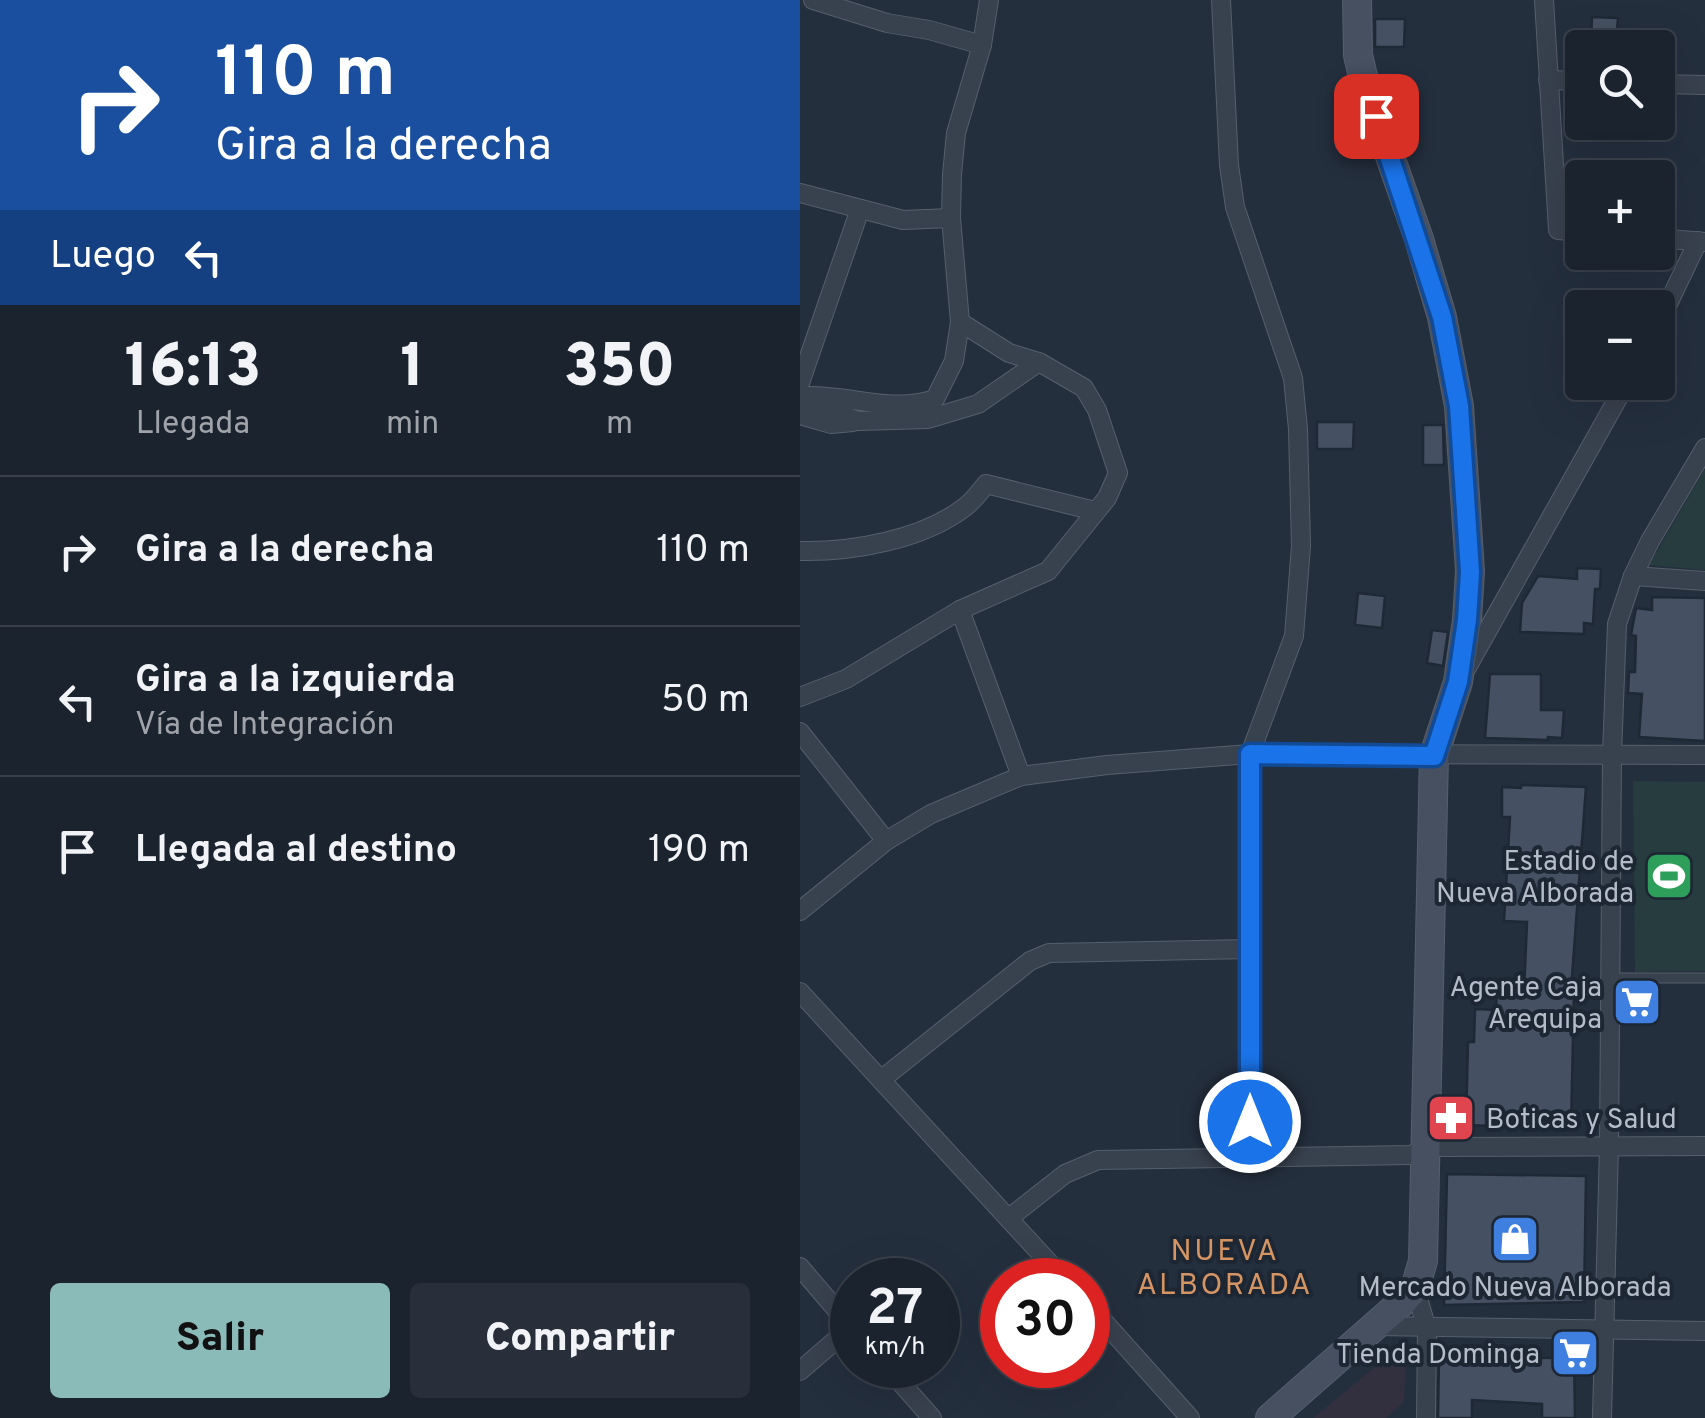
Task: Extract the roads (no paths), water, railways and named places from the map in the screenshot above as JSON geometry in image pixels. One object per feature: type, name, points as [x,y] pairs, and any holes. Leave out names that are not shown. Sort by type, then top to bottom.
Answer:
[{"type":"main road","points":[[1270,1418],[1414,1288],[1423,1261],[1434,756],[1458,682],[1470,572],[1459,406],[1442,317],[1365,86],[1358,55],[1357,0]]},
{"type":"street","points":[[813,0],[887,23],[982,45]]},
{"type":"street","points":[[800,397],[826,395],[873,406],[918,405],[936,399],[954,361],[960,322],[952,218],[956,133],[982,45],[989,0]]},
{"type":"street","points":[[1221,0],[1229,165],[1236,207],[1293,378],[1301,546],[1294,636],[1250,754],[1250,1157]]},
{"type":"street","points":[[1544,0],[1558,230],[1565,231]]},
{"type":"street","points":[[1548,80],[1565,80]]},
{"type":"street","points":[[1675,84],[1705,85]]},
{"type":"street","points":[[800,194],[902,220],[952,218]]},
{"type":"street","points":[[800,383],[860,209]]},
{"type":"street","points":[[1675,240],[1701,242],[1675,292]]},
{"type":"street","points":[[800,696],[846,679],[960,610],[1048,571],[1107,498],[1118,474],[1098,410],[1084,388],[1039,362],[1009,353],[960,322]]},
{"type":"street","points":[[800,415],[831,424],[928,418],[978,404],[1039,362]]},
{"type":"street","points":[[800,397],[858,421]]},
{"type":"street","points":[[1458,682],[1617,400]]},
{"type":"street","points":[[1602,1418],[1617,624],[1633,576],[1705,448]]},
{"type":"street","points":[[800,551],[858,549],[915,532],[966,507],[986,484],[1095,511]]},
{"type":"street","points":[[1633,576],[1705,581]]},
{"type":"street","points":[[960,610],[1022,776]]},
{"type":"street","points":[[800,732],[886,840]]},
{"type":"street","points":[[800,911],[886,840],[931,814],[1022,776],[1250,754],[1705,755]]},
{"type":"street","points":[[882,1079],[1006,979],[1049,952],[1250,949]]},
{"type":"street","points":[[800,992],[1046,1258]]},
{"type":"street","points":[[1009,1218],[1065,1174],[1098,1160],[1412,1154],[1425,1147],[1705,1146]]},
{"type":"street","points":[[800,1267],[830,1302]]},
{"type":"street","points":[[1414,1288],[1427,1329],[1426,1418]]},
{"type":"street","points":[[1375,1326],[1705,1331]]},
{"type":"street","points":[[1110,1329],[1190,1418]]},
{"type":"street","points":[[800,1371],[830,1346]]},
{"type":"street","points":[[905,1388],[932,1418]]},
{"type":"lane","points":[[1611,978],[1705,978]]},
{"type":"place","name":"Estadio de Nueva Alborada","points":[[1669,876]]},
{"type":"place","name":"Agente Caja Arequipa","points":[[1637,1002]]},
{"type":"place","name":"Boticas y Salud","points":[[1451,1118]]},
{"type":"place","name":"Mercado Nueva Alborada","points":[[1515,1239]]},
{"type":"place","name":"Tienda Dominga","points":[[1575,1353]]},
{"type":"district","name":"NUEVA ALBORADA","points":[[1225,1267]]}]
